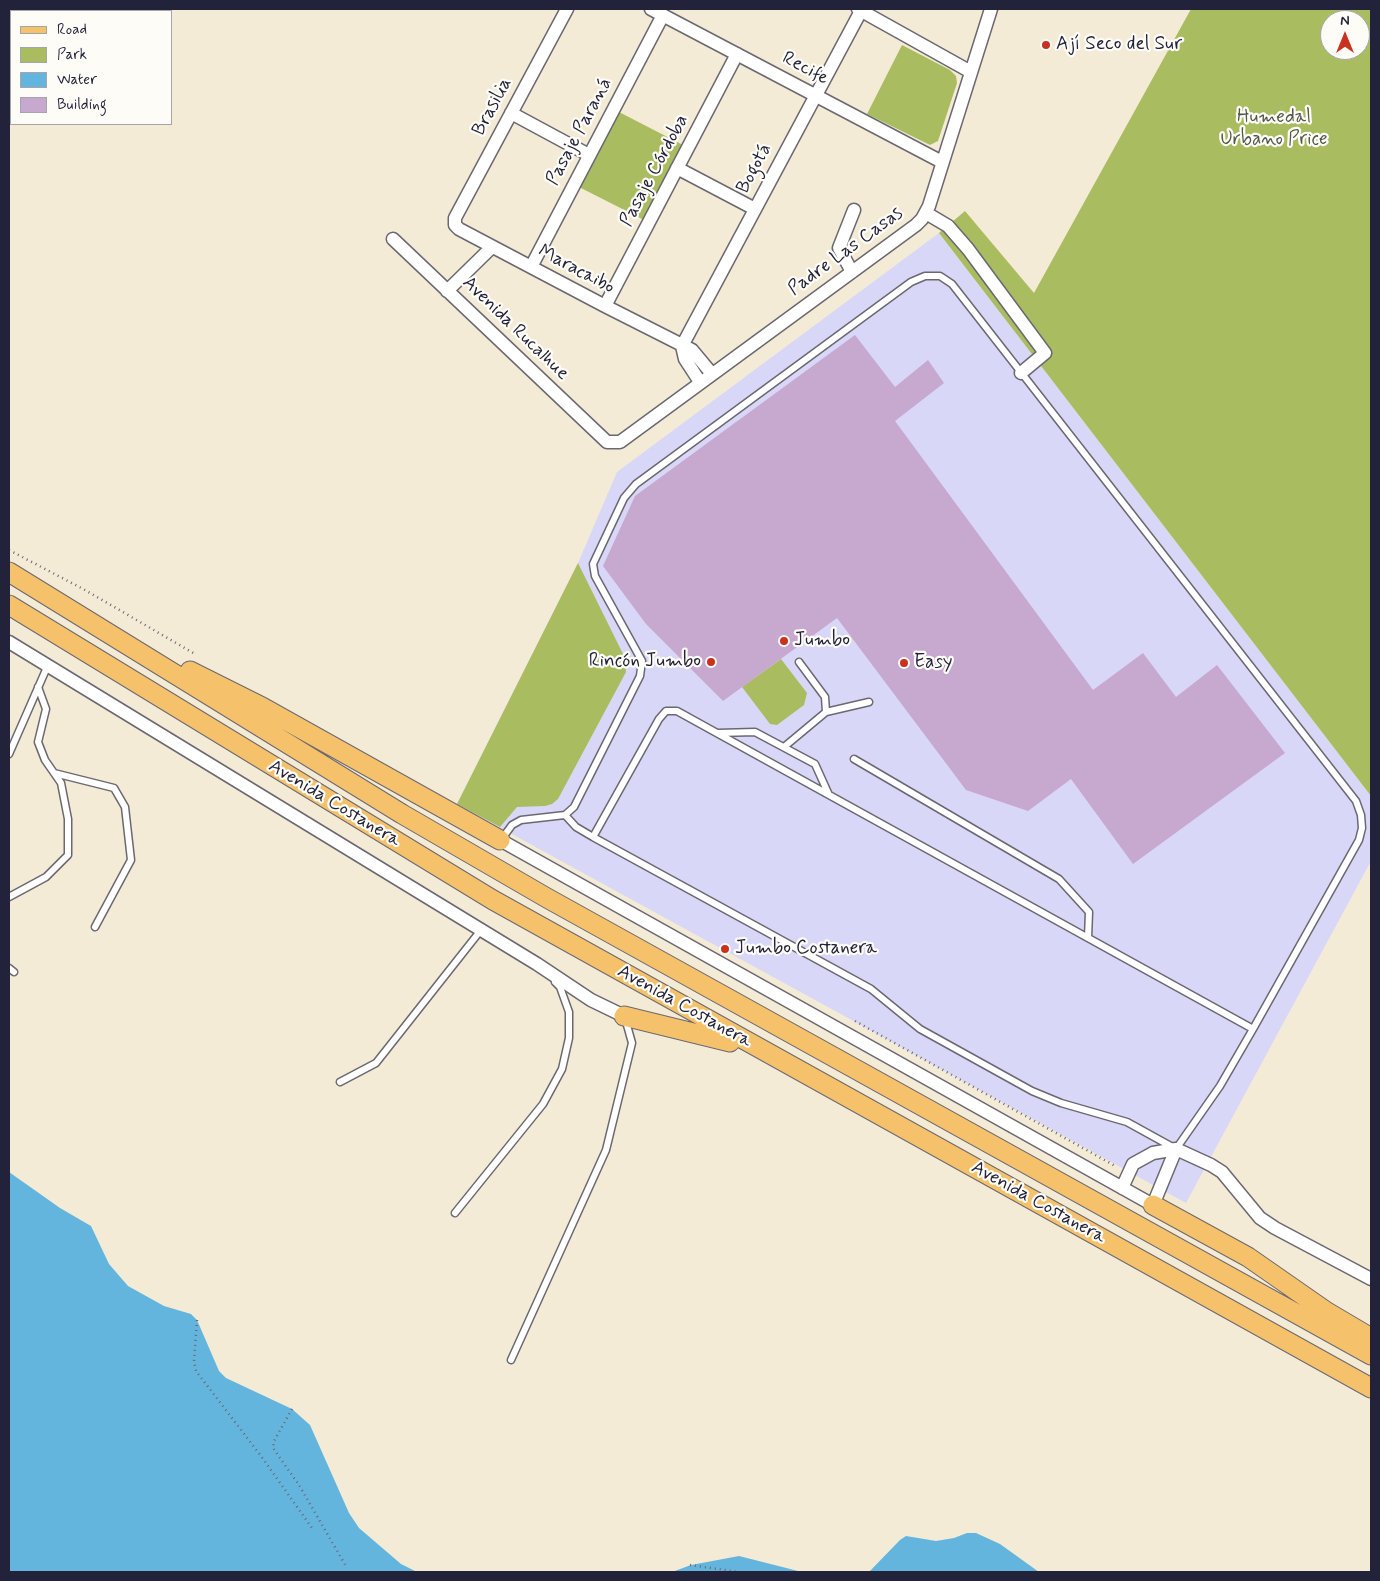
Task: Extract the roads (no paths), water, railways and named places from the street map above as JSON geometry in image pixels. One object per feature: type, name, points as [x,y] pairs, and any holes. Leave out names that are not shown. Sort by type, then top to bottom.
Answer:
[{"type":"main road","name":"Avenida Costanera","points":[[9,572],[394,809],[539,894],[1371,1355]]},
{"type":"main road","name":"Avenida Costanera","points":[[9,605],[461,881],[771,1056],[1371,1388]]},
{"type":"main road","points":[[114,636],[262,707],[500,840]]},
{"type":"main road","points":[[624,1016],[712,1036],[771,1056]]},
{"type":"main road","points":[[1153,1205],[1248,1257],[1321,1308],[1371,1338]]},
{"type":"street","name":"Brasilia","points":[[455,225],[455,218],[567,9]]},
{"type":"street","points":[[860,9],[971,72]]},
{"type":"street","name":"Bogotá","points":[[682,346],[860,9]]},
{"type":"street","name":"Padre Las Casas","points":[[612,444],[620,442],[916,225],[926,213],[991,9]]},
{"type":"street","name":"Recife","points":[[657,12],[942,162]]},
{"type":"street","name":"Pasaje Paraná","points":[[531,267],[590,155],[657,12]]},
{"type":"street","name":"Pasaje Córdoba","points":[[605,306],[738,54]]},
{"type":"street","points":[[511,113],[590,155]]},
{"type":"street","points":[[677,168],[755,209]]},
{"type":"street","points":[[852,272],[839,248],[854,210]]},
{"type":"street","points":[[926,213],[948,226],[968,249],[1045,353],[1021,373]]},
{"type":"street","name":"Maracaibo","points":[[455,225],[492,247],[692,350],[712,374]]},
{"type":"street","name":"Avenida Rucalhue","points":[[393,239],[600,436],[612,444]]},
{"type":"street","points":[[447,290],[492,247]]},
{"type":"street","points":[[682,346],[685,360],[700,382]]},
{"type":"street","points":[[9,642],[537,964],[591,1000],[624,1016]]},
{"type":"street","points":[[500,840],[1153,1205],[1176,1149]]},
{"type":"street","points":[[1122,1188],[1132,1164],[1153,1153],[1176,1149],[1222,1172],[1260,1218],[1275,1228],[1371,1279]]},
{"type":"lane","points":[[500,840],[512,825],[521,820],[565,815],[574,807],[640,676],[642,661],[595,576],[594,564],[624,498],[636,484],[911,282],[925,276],[940,276],[952,284],[1356,801],[1361,815],[1362,828],[1359,840],[1220,1086],[1176,1149],[1127,1122],[1061,1103],[1032,1091],[920,1029],[871,989],[593,837],[576,827],[565,815]]},
{"type":"lane","points":[[799,662],[825,697],[826,712]]},
{"type":"lane","points":[[9,754],[48,665]]},
{"type":"lane","points":[[9,897],[46,877],[68,855],[68,819],[61,783],[45,760],[38,742],[46,709],[38,687]]},
{"type":"lane","points":[[784,747],[826,712],[869,702]]},
{"type":"lane","points":[[593,837],[658,719],[666,711],[678,711],[1253,1029]]},
{"type":"lane","points":[[717,733],[755,732],[815,764],[829,795]]},
{"type":"lane","points":[[854,759],[1059,879],[1089,912],[1088,938]]},
{"type":"lane","points":[[54,773],[114,788],[124,807],[132,860],[95,927]]},
{"type":"lane","points":[[340,1082],[376,1062],[481,930]]},
{"type":"lane","points":[[455,1213],[543,1104],[562,1069],[569,1038],[569,1012],[560,987],[537,964]]},
{"type":"lane","points":[[511,1360],[606,1150],[632,1043],[624,1016]]},
{"type":"water","points":[[9,1172],[60,1208],[91,1226],[109,1264],[128,1286],[164,1306],[191,1314],[197,1320],[219,1371],[226,1378],[292,1409],[310,1425],[349,1513],[359,1528],[401,1564],[417,1572],[9,1572]]},
{"type":"water","points":[[967,1533],[976,1533],[1000,1544],[1039,1572],[869,1572],[906,1536],[936,1541],[954,1538]]},
{"type":"water","points":[[739,1556],[802,1572],[672,1572],[691,1565]]},
{"type":"place","name":"Ají Seco del Sur","points":[[1046,45]]},
{"type":"place","name":"Jumbo","points":[[784,641]]},
{"type":"place","name":"Rincón Jumbo","points":[[711,662]]},
{"type":"place","name":"Easy","points":[[904,663]]},
{"type":"place","name":"Jumbo Costanera","points":[[725,949]]},
{"type":"park label","name":"Humedal Urbano Price","points":[[1274,129]]}]
